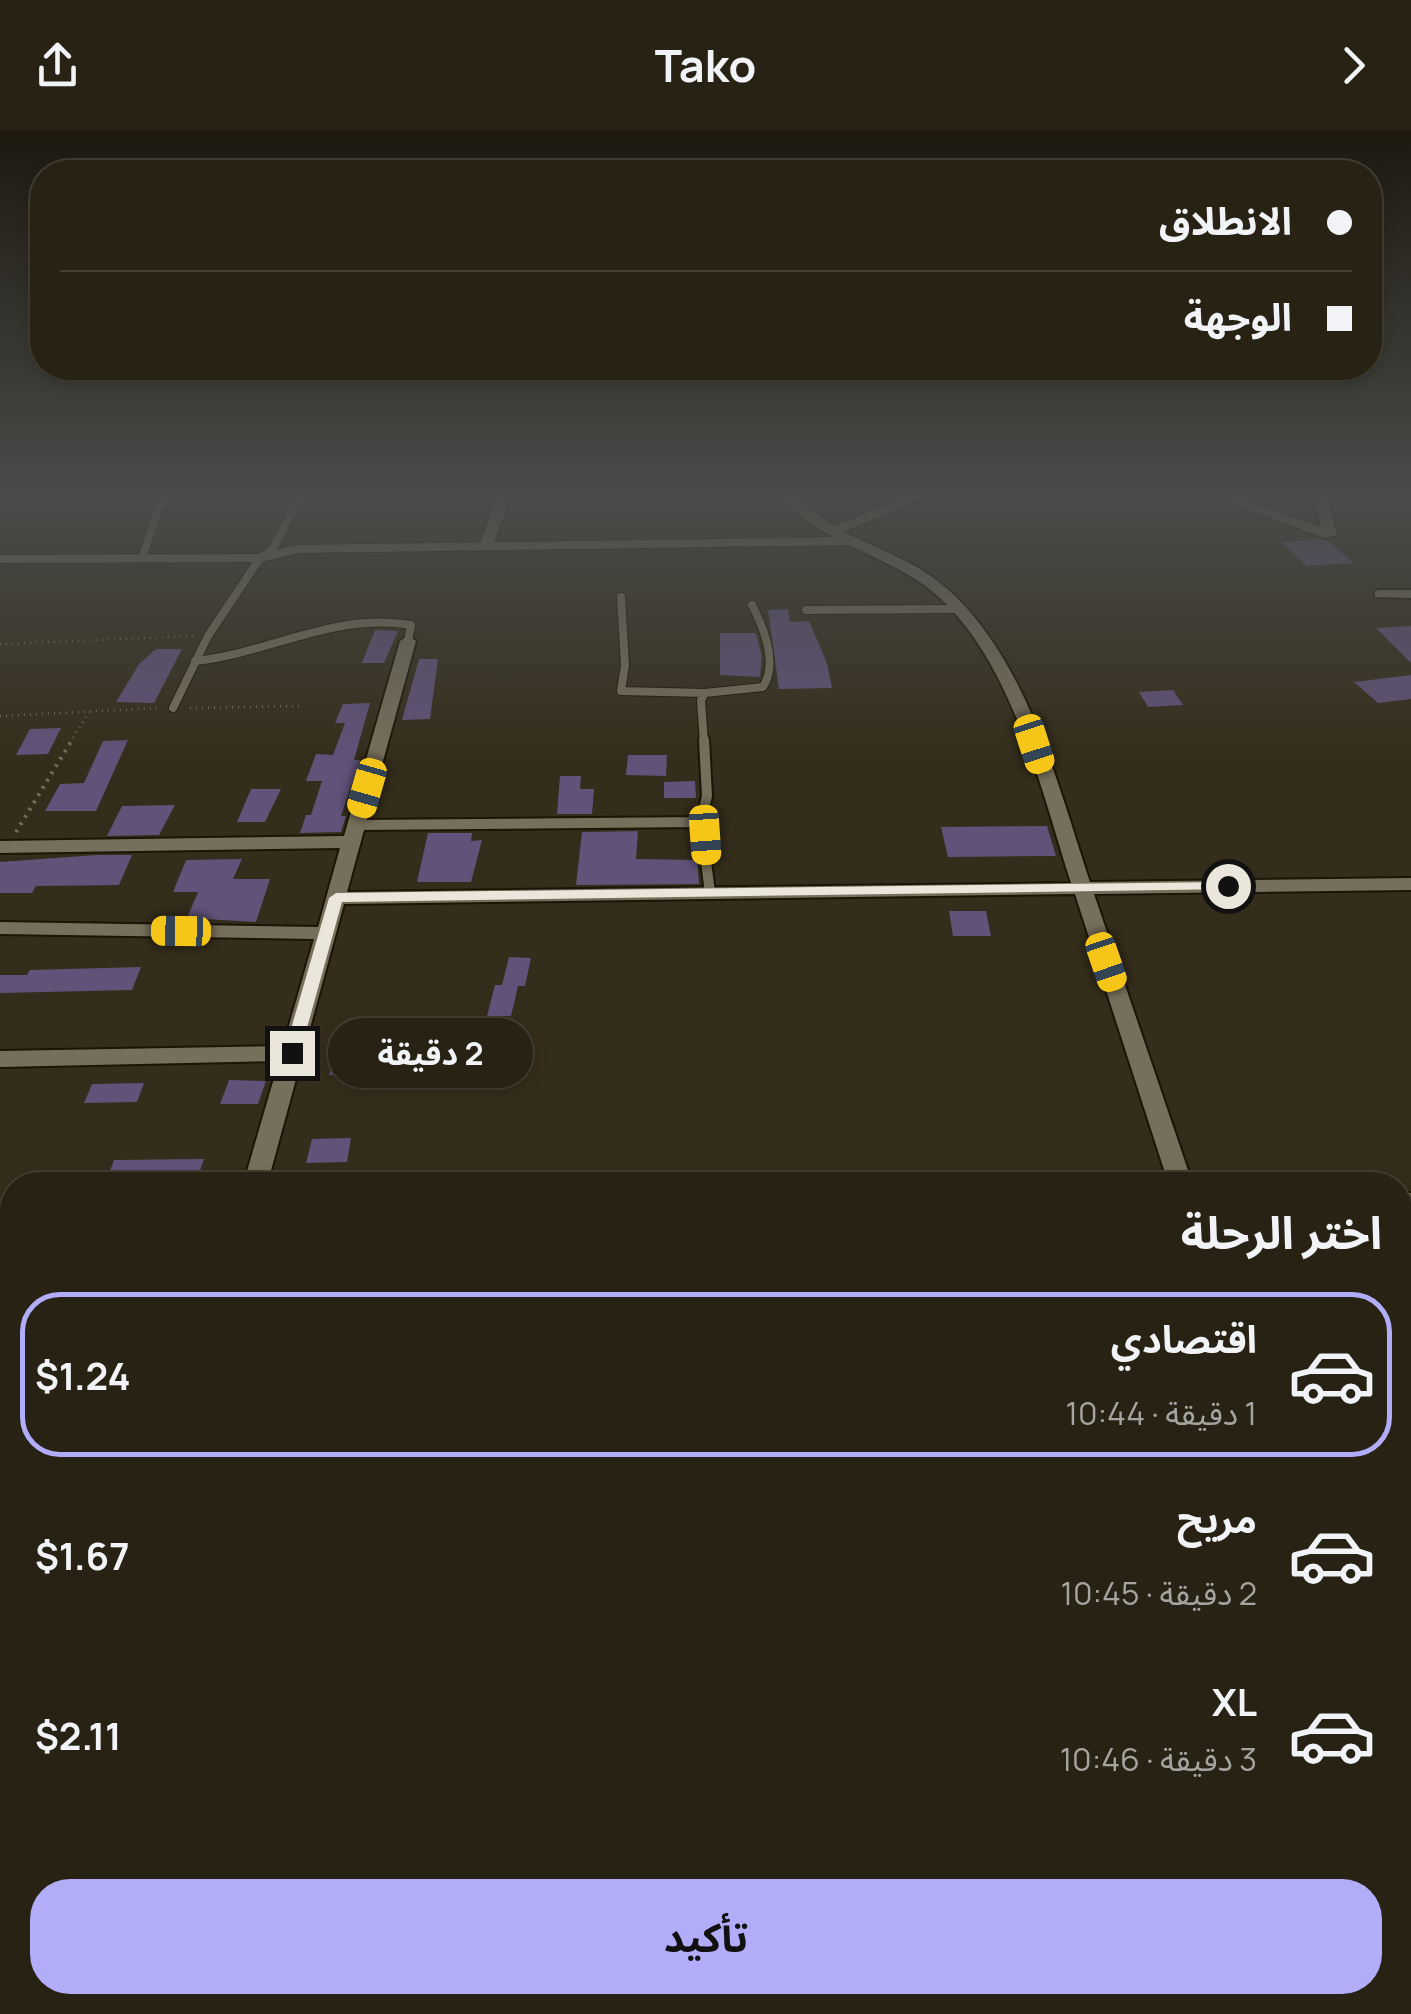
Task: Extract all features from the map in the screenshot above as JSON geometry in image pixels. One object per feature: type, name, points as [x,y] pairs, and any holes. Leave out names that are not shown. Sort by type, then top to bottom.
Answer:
[{"type":"street","points":[[935,585],[996,661],[1023,708],[1177,1172]]},
{"type":"street","points":[[1380,594],[1411,594]]},
{"type":"street","points":[[259,1172],[408,641]]},
{"type":"street","points":[[4,847],[354,833]]},
{"type":"street","points":[[336,898],[1411,884]]},
{"type":"street","points":[[0,928],[326,933]]},
{"type":"street","points":[[0,1058],[292,1053]]},
{"type":"lane","points":[[172,708],[208,636],[242,585]]},
{"type":"lane","points":[[621,598],[625,665],[621,691],[705,692],[763,687],[769,681],[771,666],[752,605]]},
{"type":"lane","points":[[806,610],[954,610]]},
{"type":"lane","points":[[195,661],[234,659],[333,624],[400,622],[411,625],[408,641]]},
{"type":"lane","points":[[705,692],[701,700],[708,796],[701,822],[710,893]]},
{"type":"lane","points":[[354,833],[701,822]]},
{"type":"path","points":[[0,644],[208,636]]},
{"type":"path","points":[[0,716],[300,706]]},
{"type":"path","points":[[4,847],[89,712]]},
{"type":"building","points":[[788,609],[790,622],[809,621],[827,663],[832,688],[779,689],[768,610]]},
{"type":"building","points":[[1411,626],[1411,663],[1376,628]]},
{"type":"building","points":[[375,630],[398,631],[384,663],[362,663]]},
{"type":"building","points":[[720,633],[756,633],[762,657],[760,677],[720,675]]},
{"type":"building","points":[[156,649],[182,649],[154,703],[116,702],[139,664]]},
{"type":"building","points":[[419,659],[438,659],[430,719],[402,720]]},
{"type":"building","points":[[1411,675],[1411,699],[1378,703],[1354,682]]},
{"type":"building","points":[[1173,690],[1183,705],[1148,707],[1139,692]]},
{"type":"building","points":[[370,703],[354,760],[360,760],[341,816],[346,816],[341,832],[300,833],[306,815],[311,815],[322,781],[306,781],[316,754],[333,755],[345,723],[335,723],[343,704]]},
{"type":"building","points":[[61,728],[48,754],[16,755],[30,729]]},
{"type":"building","points":[[128,740],[96,811],[45,811],[60,784],[84,783],[103,741]]},
{"type":"building","points":[[628,755],[667,755],[666,776],[626,775]]},
{"type":"building","points":[[560,776],[581,776],[580,789],[594,789],[592,814],[557,814]]},
{"type":"building","points":[[695,781],[696,798],[664,798],[664,782]]},
{"type":"building","points":[[251,789],[281,789],[265,822],[237,822]]},
{"type":"building","points":[[175,805],[159,835],[107,836],[122,806]]},
{"type":"building","points":[[1047,826],[1056,856],[948,857],[941,827]]},
{"type":"building","points":[[638,831],[636,859],[697,860],[699,884],[576,885],[582,832]]},
{"type":"building","points":[[428,833],[472,833],[471,841],[482,840],[471,882],[417,882]]},
{"type":"building","points":[[132,855],[119,885],[36,886],[32,893],[0,893],[0,862]]},
{"type":"building","points":[[242,859],[233,879],[270,879],[256,922],[187,918],[198,892],[173,892],[186,860]]},
{"type":"building","points":[[949,911],[986,911],[991,936],[953,936]]},
{"type":"building","points":[[509,957],[531,958],[525,986],[518,986],[511,1016],[487,1016],[495,985],[502,985]]},
{"type":"building","points":[[141,967],[132,990],[0,993],[0,975],[27,975],[30,970]]},
{"type":"building","points":[[336,1054],[368,1054],[362,1075],[329,1075]]},
{"type":"building","points":[[229,1080],[266,1081],[258,1104],[220,1104]]},
{"type":"building","points":[[144,1083],[137,1102],[84,1103],[92,1084]]},
{"type":"building","points":[[351,1138],[347,1162],[306,1163],[312,1139]]},
{"type":"building","points":[[204,1159],[200,1172],[109,1172],[114,1160]]},
{"type":"route","points":[[292,1053],[336,898],[1228,886]]}]
